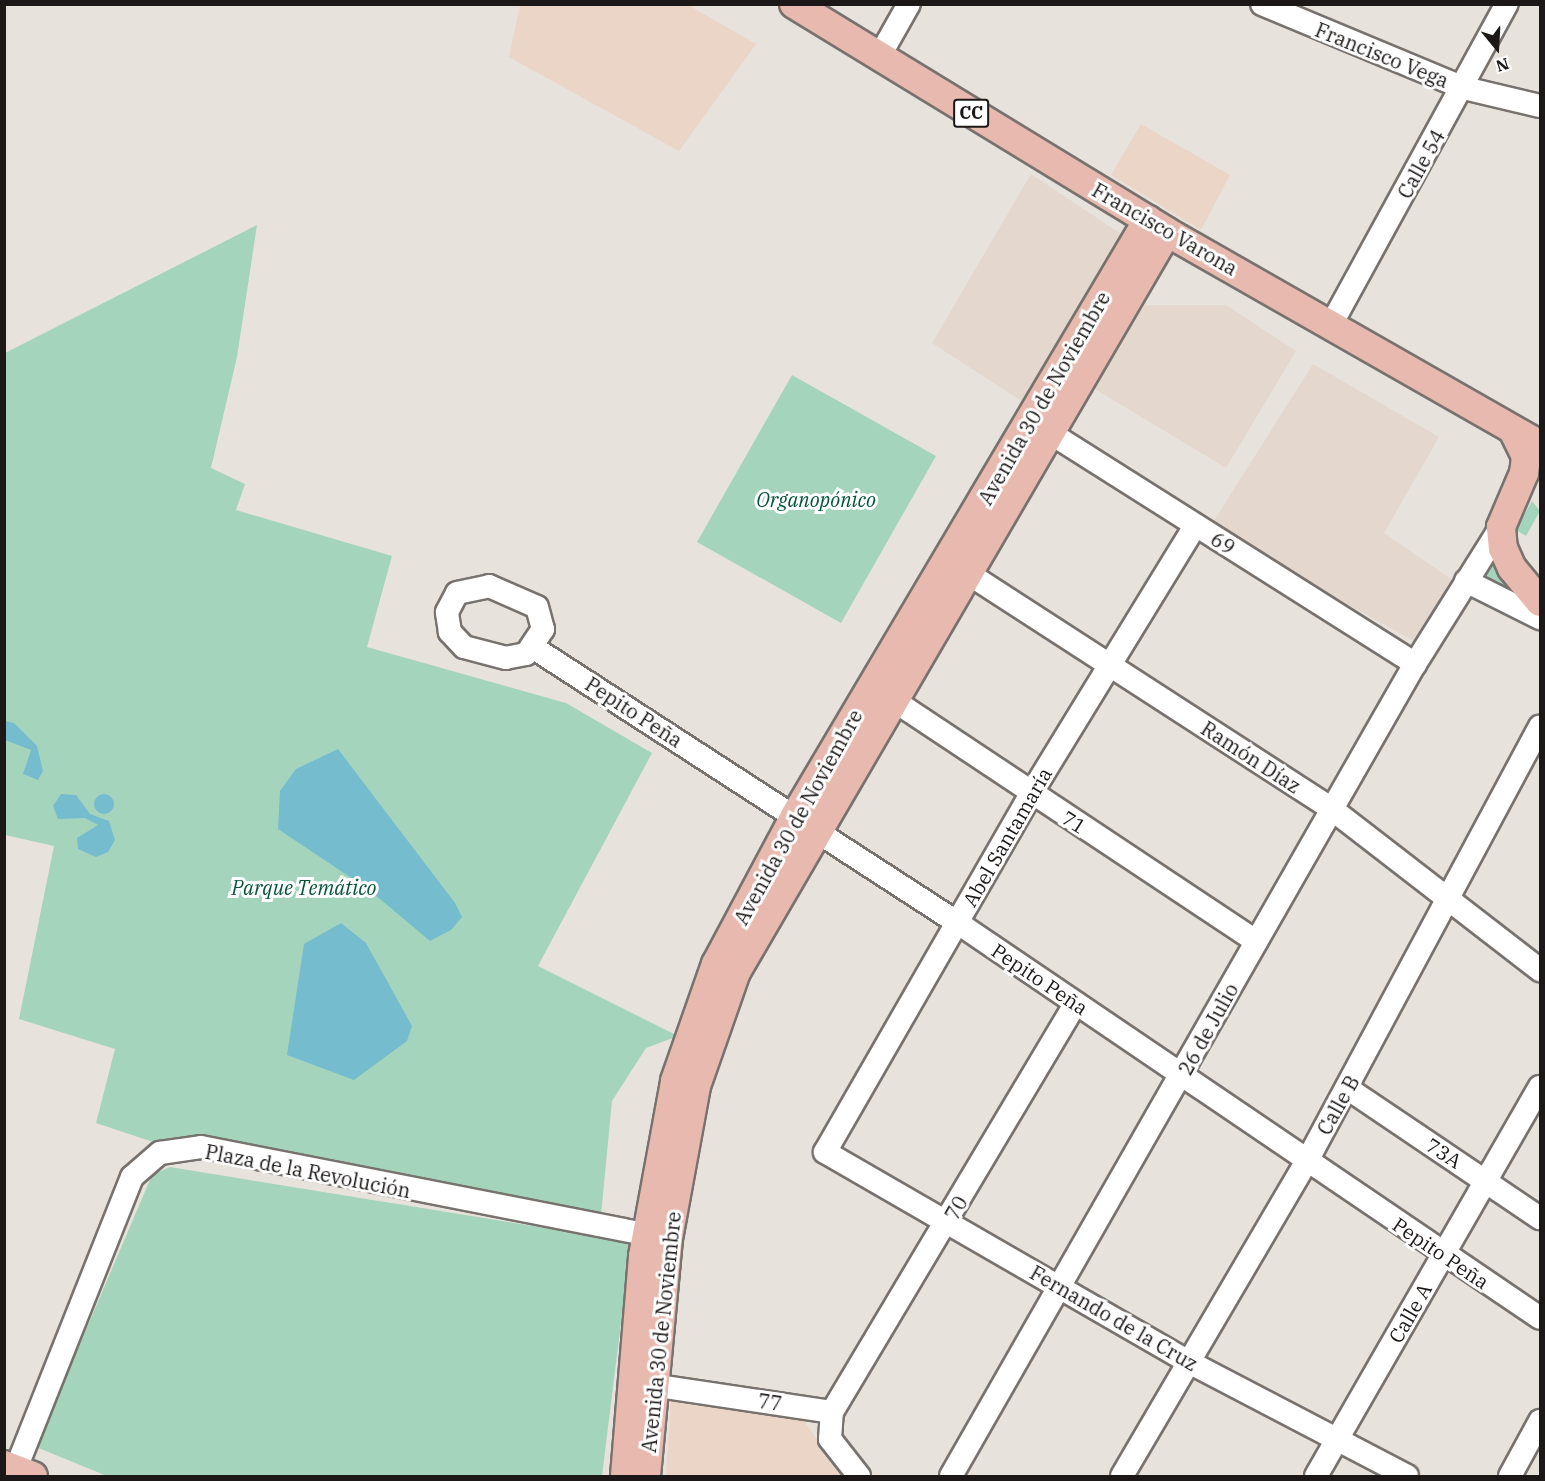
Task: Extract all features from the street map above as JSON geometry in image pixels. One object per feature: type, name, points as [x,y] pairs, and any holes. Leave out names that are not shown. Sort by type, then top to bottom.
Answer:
[{"type":"main road","name":"Francisco Varona","points":[[795,4],[1158,226],[1332,323],[1540,445]]},
{"type":"main road","name":"Avenida 30 de Noviembre","points":[[625,1476],[643,1384],[657,1237],[696,1086],[736,972],[805,823],[1041,428],[1158,226]]},
{"type":"main road","points":[[1513,430],[1532,469],[1501,527],[1512,568],[1540,602]]},
{"type":"main road","name":"Avenida 30 de Noviembre","points":[[805,823],[893,700],[958,568]]},
{"type":"main road","name":"Avenida 30 de Noviembre","points":[[643,1384],[646,1476]]},
{"type":"street","points":[[879,57],[909,4]]},
{"type":"street","name":"Calle 54","points":[[1332,323],[1464,88],[1508,4]]},
{"type":"street","name":"Francisco Vega","points":[[1273,7],[1464,88],[1540,106]]},
{"type":"street","name":"69","points":[[1041,428],[1415,664]]},
{"type":"street","name":"Abel Santamaría","points":[[825,1152],[1031,794],[1195,526]]},
{"type":"street","name":"26 de Julio","points":[[951,1476],[1058,1287],[1182,1077],[1256,941],[1415,664],[1501,527]]},
{"type":"street","name":"Ramón Díaz","points":[[958,568],[1333,810],[1540,970]]},
{"type":"street","points":[[1466,581],[1540,618]]},
{"type":"street","name":"Pepito Peña","points":[[534,648],[958,923],[1443,1256],[1540,1318]]},
{"type":"street","name":"71","points":[[893,700],[1031,794],[1256,941]]},
{"type":"street","name":"Calle B","points":[[1122,1476],[1307,1161],[1451,900],[1540,726]]},
{"type":"street","name":"70","points":[[832,1412],[1076,1003]]},
{"type":"street","name":"73A","points":[[1347,1088],[1540,1218]]},
{"type":"street","name":"Calle A","points":[[1316,1476],[1486,1180],[1538,1098]]},
{"type":"street","name":"Plaza de la Revolución","points":[[17,1472],[132,1177],[160,1153],[201,1148],[657,1237]]},
{"type":"street","name":"Fernando de la Cruz","points":[[825,1152],[1190,1362],[1336,1441],[1407,1476]]},
{"type":"street","name":"77","points":[[643,1384],[832,1412]]},
{"type":"street","points":[[832,1412],[830,1439],[859,1476]]},
{"type":"street","points":[[1510,1476],[1540,1421]]},
{"type":"shaded area","points":[[520,5],[688,5],[756,44],[679,151],[509,57]]},
{"type":"shaded area","points":[[1141,124],[1230,175],[1201,230],[1111,175]]},
{"type":"shaded area","points":[[1031,174],[1127,238],[1026,404],[932,343]]},
{"type":"shaded area","points":[[1145,305],[1226,305],[1296,351],[1226,468],[1090,386]]},
{"type":"shaded area","points":[[1313,364],[1439,437],[1384,533],[1454,581],[1417,643],[1210,527]]},
{"type":"shaded area","points":[[671,1397],[800,1416],[844,1476],[666,1476]]},
{"type":"green space","name":"Parque Temático","points":[[257,225],[237,357],[211,468],[245,484],[236,510],[392,556],[367,647],[566,703],[652,753],[538,966],[678,1036],[646,1048],[612,1101],[601,1215],[204,1137],[156,1143],[96,1123],[115,1049],[19,1019],[54,846],[5,835],[5,353]]},
{"type":"green space","name":"Organopónico","points":[[792,375],[936,456],[841,623],[697,542]]},
{"type":"green space","points":[[1532,501],[1540,511],[1526,536],[1516,530]]},
{"type":"green space","points":[[1495,553],[1532,605],[1482,579]]},
{"type":"green space","points":[[170,1167],[631,1242],[602,1476],[107,1476],[36,1447],[152,1175]]},
{"type":"water","points":[[5,721],[14,723],[37,746],[43,771],[38,780],[23,774],[31,750],[5,740]]},
{"type":"water","points":[[338,749],[455,903],[462,917],[451,930],[430,941],[368,889],[278,829],[280,791],[296,769]]},
{"type":"water","points":[[61,794],[76,795],[90,814],[109,821],[115,840],[108,852],[96,857],[78,849],[77,838],[98,825],[85,818],[58,819],[53,806]]},
{"type":"water","points":[[104,794],[111,797],[114,804],[111,811],[104,814],[97,811],[94,804],[97,797]]},
{"type":"water","points":[[341,923],[366,943],[412,1026],[407,1041],[354,1080],[287,1055],[304,944]]}]
